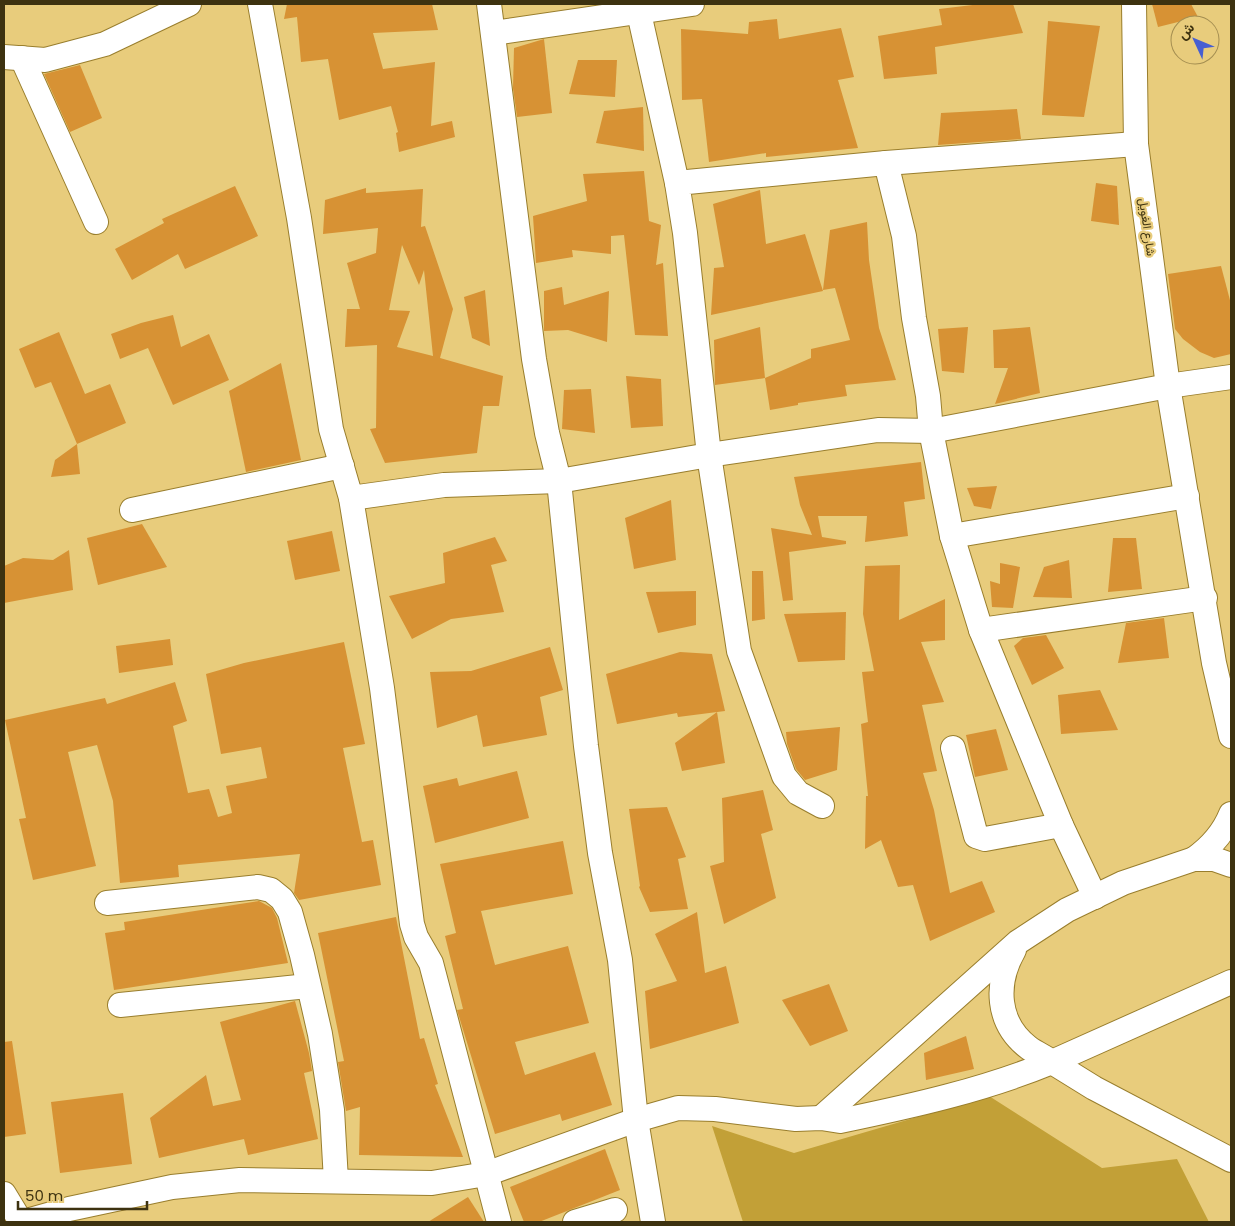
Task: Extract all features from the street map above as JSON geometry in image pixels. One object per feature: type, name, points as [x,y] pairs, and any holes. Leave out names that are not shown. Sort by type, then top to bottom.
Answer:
[{"type":"street","points":[[13,58],[45,60],[105,44],[189,4]]},
{"type":"street","points":[[260,4],[300,218],[331,429],[351,498],[382,688],[412,924],[416,937],[431,963],[498,1222]]},
{"type":"street","points":[[489,4],[534,358],[547,433],[558,481],[586,746],[600,853],[620,960],[625,1033],[636,1120],[653,1222]]},
{"type":"street","points":[[493,33],[638,8],[692,4]]},
{"type":"street","name":"شارع الغويل","points":[[1134,4],[1136,144],[1168,386],[1205,598],[1223,662],[1231,736]]},
{"type":"street","points":[[638,8],[677,183],[685,233],[709,455],[739,651],[784,776],[798,793],[822,806]]},
{"type":"street","points":[[13,58],[96,222]]},
{"type":"street","points":[[677,183],[886,163],[1136,144]]},
{"type":"street","points":[[886,163],[904,236],[914,318],[928,396],[931,431],[952,536],[981,630],[1061,825],[1095,896]]},
{"type":"street","points":[[351,498],[444,485],[558,481],[709,455],[878,430],[931,431],[1168,386],[1231,377]]},
{"type":"street","points":[[132,510],[342,466]]},
{"type":"street","points":[[952,536],[1187,496]]},
{"type":"street","points":[[981,630],[1205,598]]},
{"type":"street","points":[[953,748],[976,836],[985,838],[1061,825]]},
{"type":"street","points":[[1200,855],[1224,830],[1231,814]]},
{"type":"street","points":[[821,1118],[1018,942],[1067,910],[1095,896],[1123,883],[1231,842]]},
{"type":"street","points":[[1200,855],[1231,865]]},
{"type":"street","points":[[107,903],[258,887],[271,890],[282,899],[290,912],[320,1034],[332,1110],[336,1181]]},
{"type":"street","points":[[1018,942],[1006,964],[1001,980],[1003,1008],[1009,1024],[1028,1048],[1094,1088],[1231,1160]]},
{"type":"street","points":[[4,1194],[22,1222],[69,1209],[172,1187],[240,1180],[432,1183],[486,1174],[636,1120],[678,1108],[715,1109],[796,1119],[821,1118],[840,1121],[903,1108],[1008,1079],[1052,1062],[1231,982]]},
{"type":"street","points":[[120,1005],[308,986]]},
{"type":"street","points":[[575,1222],[614,1210]]},
{"type":"shaded area","points":[[989,1096],[1102,1168],[1177,1159],[1209,1222],[743,1222],[712,1126],[794,1153]]},
{"type":"building","points":[[287,4],[432,4],[438,30],[373,33],[383,69],[435,62],[431,126],[452,121],[455,137],[399,152],[396,133],[398,132],[391,106],[339,120],[328,59],[301,62],[297,17],[284,19]]},
{"type":"building","points":[[981,4],[1013,4],[1023,33],[935,47],[937,74],[884,79],[878,36],[942,25],[939,9]]},
{"type":"building","points":[[1152,4],[1191,4],[1197,15],[1170,15],[1170,24],[1158,27]]},
{"type":"building","points":[[777,19],[779,39],[841,28],[854,77],[838,80],[858,148],[766,157],[766,153],[709,162],[702,99],[682,100],[681,29],[748,34],[749,22]]},
{"type":"building","points":[[1048,21],[1100,26],[1084,117],[1042,115]]},
{"type":"building","points":[[544,39],[552,113],[517,117],[513,88],[514,48]]},
{"type":"building","points":[[578,60],[617,60],[615,97],[569,94]]},
{"type":"building","points":[[80,65],[102,118],[70,132],[44,74]]},
{"type":"building","points":[[643,107],[644,151],[596,143],[604,111]]},
{"type":"building","points":[[1017,109],[1021,139],[938,145],[941,113]]},
{"type":"building","points":[[644,171],[649,221],[661,225],[656,265],[663,263],[668,336],[635,335],[624,235],[611,236],[611,254],[572,250],[573,257],[536,263],[533,216],[587,201],[583,174]]},
{"type":"building","points":[[1096,183],[1117,186],[1119,225],[1091,221]]},
{"type":"building","points":[[235,186],[258,236],[185,269],[178,254],[132,280],[115,249],[164,223],[162,219]]},
{"type":"building","points":[[366,188],[366,193],[423,189],[421,227],[425,226],[453,309],[440,358],[503,376],[499,406],[483,406],[477,453],[385,463],[370,429],[376,428],[377,345],[345,347],[347,309],[360,309],[347,263],[376,253],[378,228],[323,234],[325,200]],"holes":[[[402,245],[419,285],[424,270],[433,356],[397,347],[410,311],[389,310]]]},
{"type":"building","points":[[760,190],[766,244],[805,234],[823,291],[711,315],[714,268],[724,267],[713,204]]},
{"type":"building","points":[[867,222],[869,260],[879,328],[896,380],[845,385],[847,396],[798,403],[798,405],[770,410],[765,378],[811,358],[811,349],[850,340],[835,288],[823,290],[830,230]]},
{"type":"building","points":[[1221,266],[1231,304],[1231,354],[1214,358],[1200,352],[1183,339],[1175,329],[1168,274]]},
{"type":"building","points":[[562,287],[564,305],[609,291],[607,342],[568,330],[544,331],[544,291]]},
{"type":"building","points":[[485,290],[490,346],[472,338],[464,297]]},
{"type":"building","points":[[173,315],[181,347],[209,334],[229,380],[173,405],[148,348],[120,359],[111,334],[141,323]]},
{"type":"building","points":[[760,327],[765,378],[715,385],[714,340]]},
{"type":"building","points":[[968,327],[964,373],[942,371],[938,329]]},
{"type":"building","points":[[1030,327],[1040,393],[995,404],[1008,368],[994,368],[993,330]]},
{"type":"building","points":[[59,332],[85,394],[110,384],[126,423],[77,444],[51,382],[35,388],[19,349]]},
{"type":"building","points":[[281,363],[301,460],[246,472],[229,391]]},
{"type":"building","points":[[626,376],[661,379],[663,426],[631,428]]},
{"type":"building","points":[[591,389],[595,433],[562,429],[564,390]]},
{"type":"building","points":[[77,444],[80,474],[51,477],[55,460]]},
{"type":"building","points":[[921,462],[925,499],[904,502],[908,536],[865,542],[867,516],[818,516],[822,537],[846,541],[846,544],[789,552],[793,600],[783,601],[771,528],[812,535],[800,505],[794,477]]},
{"type":"building","points":[[997,486],[991,509],[974,506],[967,488]]},
{"type":"building","points":[[671,500],[676,560],[634,569],[625,518]]},
{"type":"building","points":[[142,524],[167,567],[98,585],[87,538]]},
{"type":"building","points":[[332,531],[340,571],[295,580],[287,541]]},
{"type":"building","points":[[495,537],[507,561],[491,565],[504,612],[451,619],[412,639],[389,596],[445,583],[443,553]]},
{"type":"building","points":[[1113,538],[1136,538],[1142,589],[1108,592]]},
{"type":"building","points":[[69,550],[73,590],[4,603],[4,566],[23,558],[53,560]]},
{"type":"building","points":[[1069,560],[1072,598],[1033,597],[1044,567]]},
{"type":"building","points":[[1000,563],[1020,567],[1013,608],[992,607],[990,581],[1000,584]]},
{"type":"building","points":[[900,565],[899,620],[945,599],[945,640],[921,642],[944,702],[922,705],[937,771],[923,773],[934,810],[950,893],[982,881],[995,912],[930,941],[913,885],[898,887],[881,840],[865,849],[866,796],[868,796],[861,724],[868,722],[862,672],[874,671],[863,614],[865,566]]},
{"type":"building","points":[[752,571],[763,571],[765,619],[752,621]]},
{"type":"building","points":[[696,591],[696,625],[658,633],[646,592]]},
{"type":"building","points":[[846,612],[845,660],[798,662],[784,614]]},
{"type":"building","points":[[1164,618],[1169,658],[1118,663],[1126,623]]},
{"type":"building","points":[[1046,635],[1064,668],[1032,685],[1014,646],[1023,638]]},
{"type":"building","points":[[170,639],[173,665],[119,673],[116,646]]},
{"type":"building","points":[[344,642],[365,744],[343,748],[362,842],[373,840],[381,885],[299,900],[294,893],[300,854],[178,865],[179,877],[120,883],[113,801],[97,745],[68,752],[96,866],[33,880],[19,819],[26,818],[5,720],[105,698],[107,704],[175,682],[187,721],[173,726],[188,793],[209,789],[218,817],[232,813],[226,786],[267,778],[261,747],[221,754],[206,674],[244,663]]},
{"type":"building","points":[[550,647],[563,690],[540,697],[547,735],[483,747],[477,715],[437,728],[430,672],[471,671]]},
{"type":"building","points":[[680,652],[712,654],[725,711],[678,717],[677,713],[617,724],[606,674]]},
{"type":"building","points":[[1100,690],[1118,730],[1061,734],[1058,695]]},
{"type":"building","points":[[717,712],[725,763],[682,771],[675,743]]},
{"type":"building","points":[[840,727],[837,770],[805,780],[796,769],[787,744],[786,732]]},
{"type":"building","points":[[996,729],[1008,770],[975,777],[966,735]]},
{"type":"building","points":[[517,771],[529,818],[435,843],[423,786],[457,778],[459,786]]},
{"type":"building","points":[[763,790],[773,830],[761,834],[776,898],[724,924],[710,866],[724,862],[722,798]]},
{"type":"building","points":[[667,807],[686,857],[678,859],[688,909],[650,912],[639,887],[629,809]]},
{"type":"building","points":[[563,841],[573,894],[481,911],[495,965],[568,946],[589,1023],[515,1042],[525,1075],[595,1052],[612,1105],[562,1121],[560,1114],[495,1134],[457,1010],[463,1009],[445,936],[456,933],[440,864]]},
{"type":"building","points":[[259,901],[272,908],[277,918],[288,963],[114,990],[105,933],[125,930],[124,922]]},
{"type":"building","points":[[697,912],[705,973],[726,966],[739,1023],[650,1049],[645,991],[677,981],[655,934]]},
{"type":"building","points":[[396,917],[420,1039],[424,1038],[438,1084],[435,1085],[463,1157],[359,1155],[360,1107],[346,1111],[338,1062],[344,1061],[318,933]]},
{"type":"building","points":[[829,984],[848,1031],[810,1046],[782,1000]]},
{"type":"building","points":[[295,1001],[312,1071],[304,1073],[318,1139],[248,1155],[244,1139],[159,1158],[150,1118],[206,1075],[213,1106],[241,1100],[220,1022]]},
{"type":"building","points":[[966,1036],[974,1069],[926,1080],[924,1053]]},
{"type":"building","points":[[12,1041],[26,1134],[4,1137],[4,1042]]},
{"type":"building","points":[[123,1093],[132,1164],[60,1173],[51,1102]]},
{"type":"building","points":[[605,1149],[620,1190],[539,1222],[524,1222],[510,1187]]},
{"type":"building","points":[[468,1197],[484,1222],[428,1222]]}]
